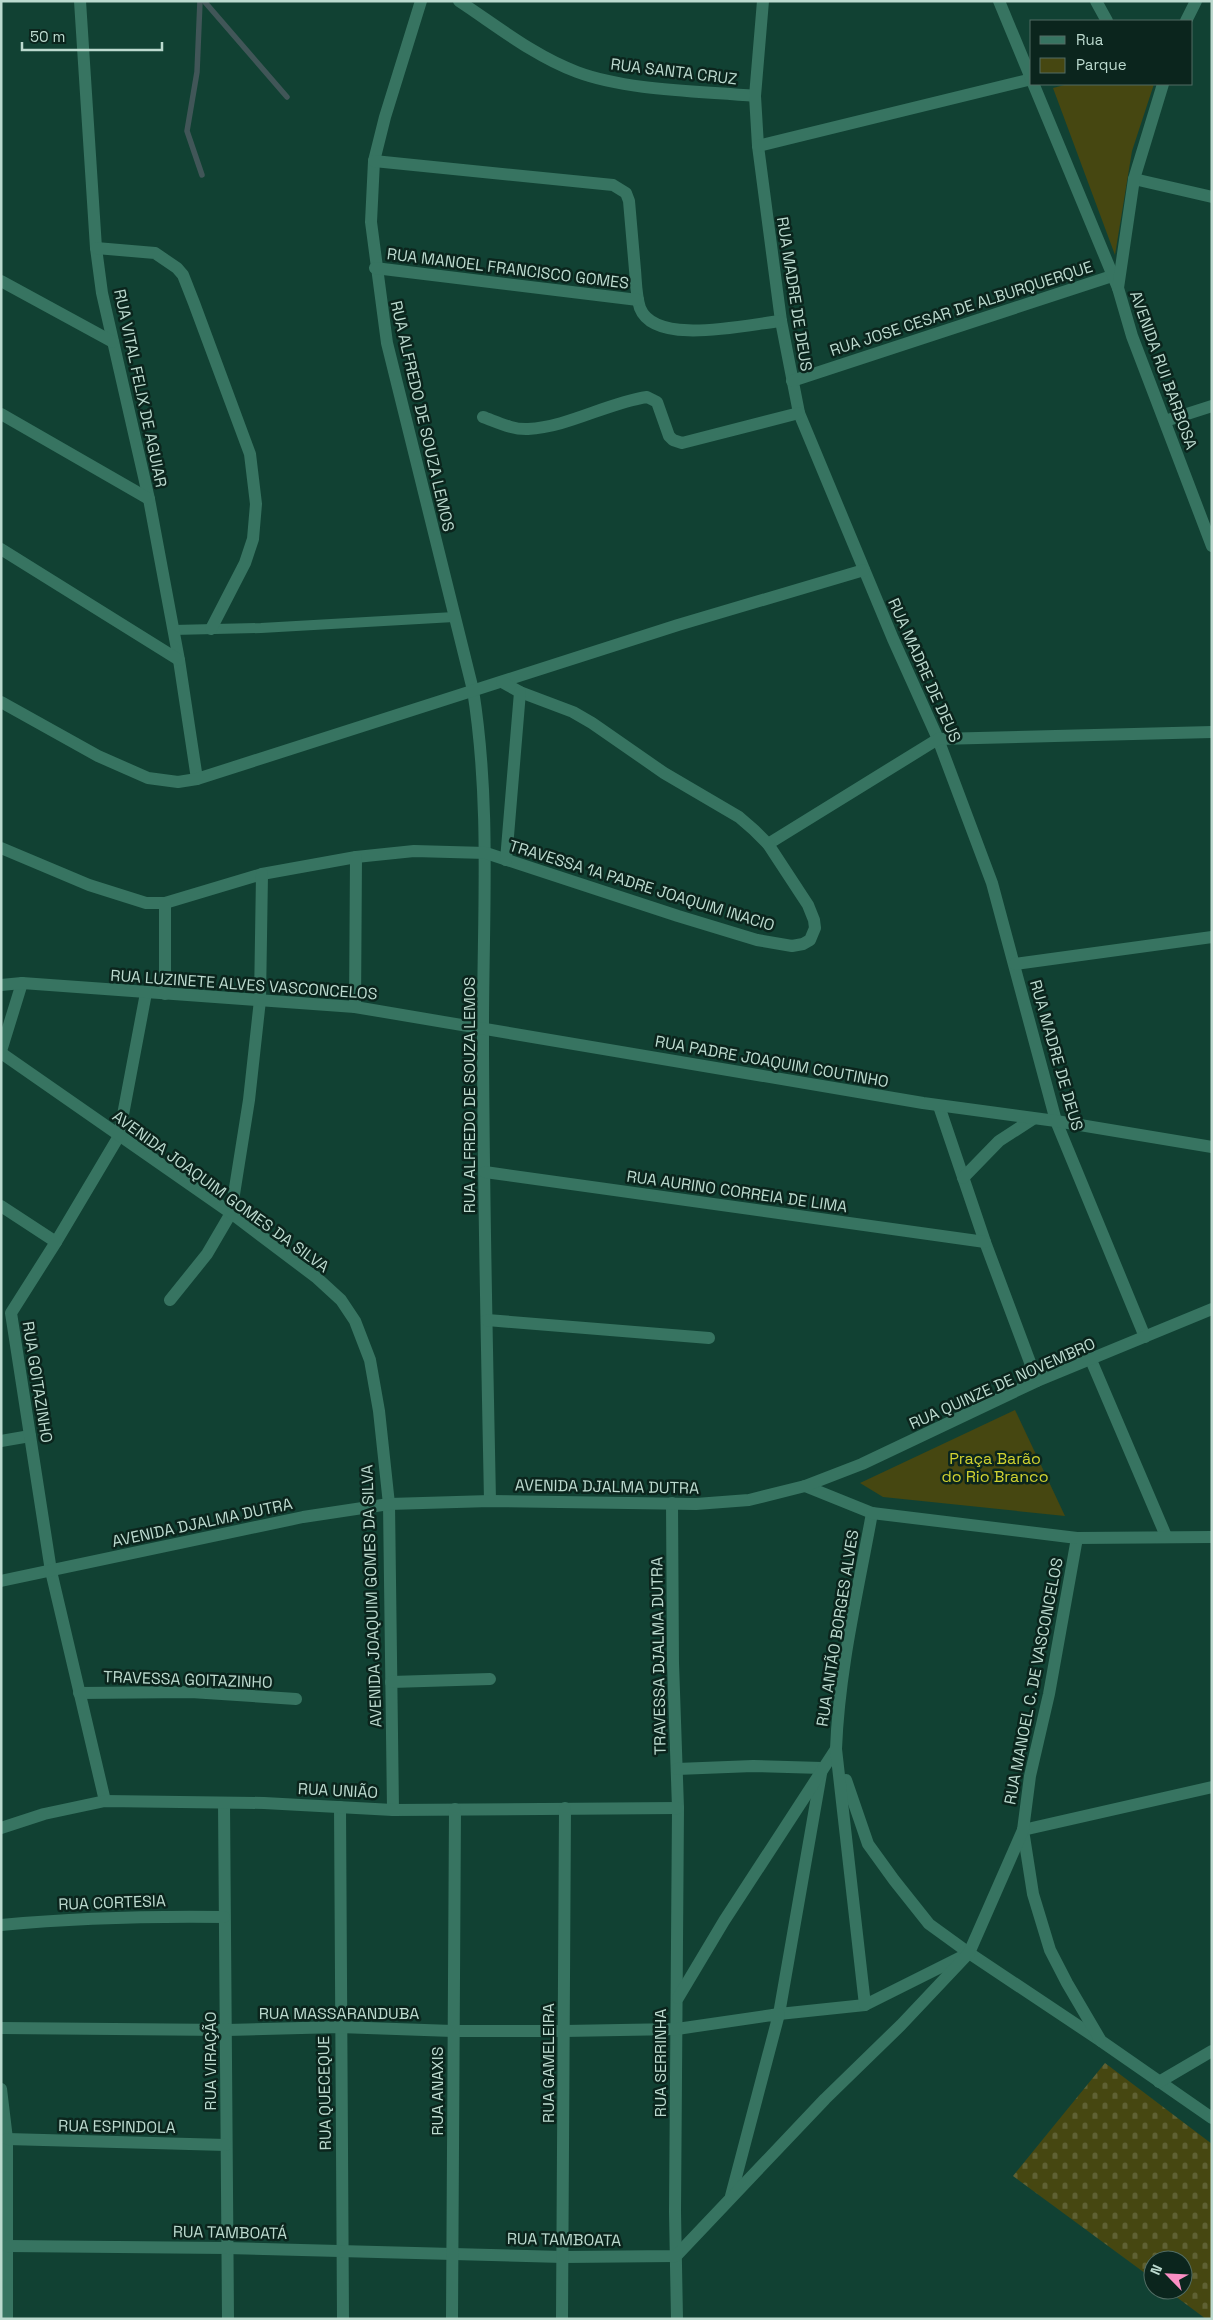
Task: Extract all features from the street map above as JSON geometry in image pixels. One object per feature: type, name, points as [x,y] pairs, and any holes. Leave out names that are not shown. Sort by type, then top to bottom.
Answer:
[{"type":"street","name":"RUA VITAL FELIX DE AGUIAR","points":[[80,1],[96,248],[102,293],[149,499],[179,660],[197,779]]},
{"type":"street","name":"RUA ALFREDO DE SOUZA LEMOS","points":[[421,1],[385,117],[374,161],[371,222],[375,268],[387,343],[473,690],[478,720],[486,853],[483,1027],[490,1501]]},
{"type":"street","name":"RUA SANTA CRUZ","points":[[459,1],[547,59],[577,72],[614,83],[755,96]]},
{"type":"street","name":"RUA MADRE DE DEUS","points":[[764,1],[755,96],[758,146],[780,320],[800,413],[892,640],[938,739],[992,883],[1056,1121],[1145,1337]]},
{"type":"street","points":[[998,1],[1030,78]]},
{"type":"street","points":[[1096,1],[1106,20]]},
{"type":"street","points":[[1186,20],[1196,1]]},
{"type":"street","points":[[758,146],[1030,80]]},
{"type":"street","points":[[1033,85],[1118,288]]},
{"type":"street","points":[[1118,288],[1134,179],[1163,85]]},
{"type":"street","points":[[374,161],[605,182],[621,188],[626,193],[629,201],[638,300],[646,318],[654,324],[683,332],[780,320]]},
{"type":"street","points":[[1134,179],[1212,197]]},
{"type":"street","points":[[96,248],[155,253],[178,268],[187,284],[250,454],[256,504],[253,539],[245,562],[211,629]]},
{"type":"street","name":"RUA MANOEL FRANCISCO GOMES","points":[[375,268],[638,300]]},
{"type":"street","name":"RUA JOSE CESAR DE ALBURQUERQUE","points":[[792,381],[1112,276]]},
{"type":"street","points":[[1,281],[113,342]]},
{"type":"street","name":"AVENIDA RUI BARBOSA","points":[[1118,288],[1132,336],[1212,546]]},
{"type":"street","points":[[483,417],[510,426],[527,429],[549,425],[647,397],[657,402],[669,436],[682,443],[800,413]]},
{"type":"street","points":[[1165,421],[1212,406]]},
{"type":"street","points":[[1,414],[149,499]]},
{"type":"street","points":[[1,549],[179,660]]},
{"type":"street","points":[[1,702],[98,756],[148,778],[178,782],[197,779],[678,625],[864,570]]},
{"type":"street","points":[[502,682],[520,692],[573,712],[592,723],[664,773],[740,818],[768,844],[938,739],[1212,732]]},
{"type":"street","points":[[506,860],[520,692]]},
{"type":"street","name":"TRAVESSA 1A PADRE JOAQUIM INACIO","points":[[1,848],[118,896],[146,903],[166,902],[262,874],[356,856],[414,851],[486,853],[757,940],[792,946],[803,944],[810,940],[814,933],[814,920],[808,904],[768,844]]},
{"type":"street","points":[[355,1007],[356,856]]},
{"type":"street","points":[[170,1300],[207,1254],[231,1213],[249,1100],[260,1000],[262,874]]},
{"type":"street","points":[[165,994],[166,902]]},
{"type":"street","points":[[1015,964],[1212,937]]},
{"type":"street","points":[[1,1052],[22,983]]},
{"type":"street","name":"RUA LUZINETE ALVES VASCONCELOS","points":[[1,985],[22,983],[355,1007],[483,1027]]},
{"type":"street","name":"RUA GOITAZINHO","points":[[104,1801],[51,1570],[30,1436],[6,1313],[56,1242],[119,1136],[146,993]]},
{"type":"street","name":"RUA PADRE JOAQUIM COUTINHO","points":[[483,1027],[939,1106],[1056,1121],[1212,1147]]},
{"type":"street","name":"AVENIDA JOAQUIM GOMES DA SILVA","points":[[1,1052],[231,1213],[317,1278],[341,1300],[355,1321],[370,1360],[379,1411],[389,1504],[393,1810]]},
{"type":"street","points":[[939,1106],[984,1242],[1037,1381]]},
{"type":"street","points":[[963,1178],[999,1142],[1033,1119]]},
{"type":"street","name":"RUA AURINO CORREIA DE LIMA","points":[[485,1172],[984,1242]]},
{"type":"street","points":[[1,1206],[56,1242]]},
{"type":"street","name":"RUA QUINZE DE NOVEMBRO","points":[[805,1486],[862,1464],[1037,1381],[1092,1360],[1212,1309]]},
{"type":"street","points":[[487,1320],[709,1338]]},
{"type":"street","points":[[1092,1360],[1166,1536]]},
{"type":"street","points":[[1,1442],[30,1436]]},
{"type":"street","points":[[805,1486],[872,1513],[1076,1538],[1212,1537]]},
{"type":"street","name":"AVENIDA DJALMA DUTRA","points":[[1,1581],[303,1517],[389,1504],[490,1501],[706,1504],[773,1496],[805,1486]]},
{"type":"street","name":"TRAVESSA DJALMA DUTRA","points":[[672,1503],[673,1663],[678,1808]]},
{"type":"street","name":"RUA ANTÃO BORGES ALVES","points":[[836,1749],[837,1715],[872,1513]]},
{"type":"street","name":"RUA MANOEL C. DE VASCONCELOS","points":[[1023,1830],[1030,1776],[1049,1694],[1076,1538]]},
{"type":"street","points":[[391,1682],[490,1679]]},
{"type":"street","name":"TRAVESSA GOITAZINHO","points":[[79,1692],[191,1692],[296,1699]]},
{"type":"street","points":[[677,1999],[724,1921],[836,1749]]},
{"type":"street","points":[[836,1749],[868,1844],[929,1924],[1212,2118]]},
{"type":"street","points":[[836,1749],[865,2005],[969,1953]]},
{"type":"street","points":[[677,1769],[753,1766],[822,1768]]},
{"type":"street","points":[[730,2199],[779,2014],[822,1768]]},
{"type":"street","points":[[1023,1830],[1212,1787]]},
{"type":"street","name":"RUA UNIÃO","points":[[1,1828],[53,1812],[104,1801],[224,1803],[393,1810],[678,1808]]},
{"type":"street","name":"RUA VIRAÇÃO","points":[[224,1803],[228,2319]]},
{"type":"street","name":"RUA QUECEQUE","points":[[340,1807],[339,2027],[343,2319]]},
{"type":"street","name":"RUA GAMELEIRA","points":[[562,2319],[565,1808]]},
{"type":"street","name":"RUA SERRINHA","points":[[677,2319],[678,1808]]},
{"type":"street","name":"RUA ANAXIS","points":[[452,2319],[455,1809]]},
{"type":"street","points":[[676,2256],[969,1953],[1023,1830]]},
{"type":"street","points":[[1023,1830],[1033,1894],[1050,1950],[1101,2041]]},
{"type":"street","name":"RUA CORTESIA","points":[[1,1924],[95,1917],[224,1917]]},
{"type":"street","name":"RUA MASSARANDUBA","points":[[1,2028],[226,2030],[339,2027],[453,2031],[677,2029],[779,2014],[865,2005]]},
{"type":"street","points":[[1159,2082],[1212,2051]]},
{"type":"street","points":[[1,2089],[7,2139],[5,2238],[8,2319]]},
{"type":"street","name":"RUA ESPINDOLA","points":[[7,2139],[226,2145]]},
{"type":"street","name":"RUA TAMBOATÁ","points":[[5,2238],[227,2248],[452,2254]]},
{"type":"street","name":"RUA TAMBOATA","points":[[452,2254],[563,2257],[676,2256]]},
{"type":"lane","points":[[173,630],[454,617]]},
{"type":"green space","points":[[1064,85],[1154,85],[1132,151],[1115,255],[1053,88]]},
{"type":"green space","name":"Praça Barão do Rio Branco","points":[[1015,1410],[1065,1516],[883,1497],[860,1483]]},
{"type":"green space","points":[[1105,2063],[1212,2144],[1212,2319],[1206,2319],[1180,2300],[1193,2300],[1193,2250],[1143,2250],[1143,2272],[1013,2176]]},
{"type":"waterway","points":[[200,1],[197,72],[187,131],[202,175]]},
{"type":"waterway","points":[[204,1],[287,97]]}]
